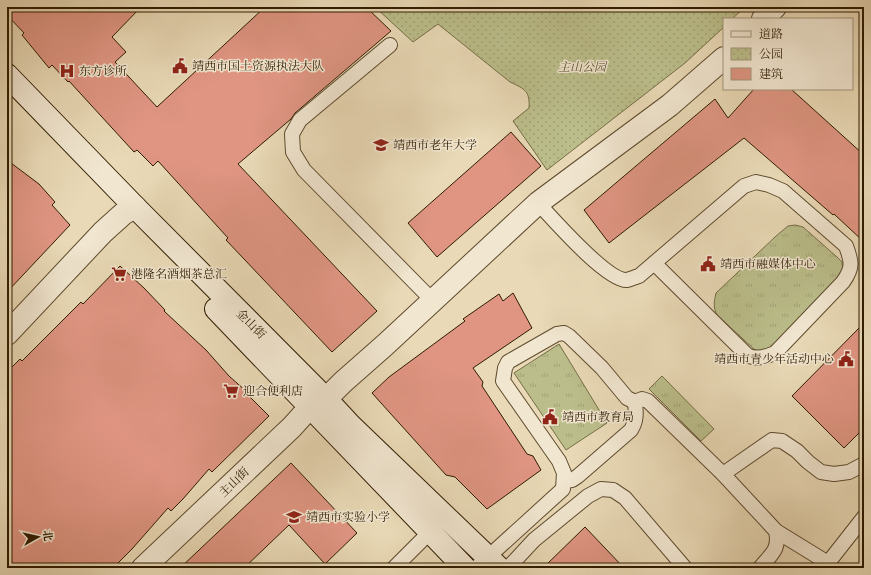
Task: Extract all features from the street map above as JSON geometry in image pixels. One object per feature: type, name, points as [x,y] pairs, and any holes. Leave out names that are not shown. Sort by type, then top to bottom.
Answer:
[{"type":"main road","points":[[764,18],[775,7]]},
{"type":"main road","name":"主山街","points":[[143,568],[292,427],[385,345],[538,202],[670,105],[723,59]]},
{"type":"main road","name":"金山街","points":[[7,75],[129,210]]},
{"type":"main road","name":"金山街","points":[[7,95],[129,210],[318,403],[430,532],[465,568]]},
{"type":"main road","points":[[7,334],[103,232],[129,210]]},
{"type":"main road","name":"金山街","points":[[318,403],[350,425],[446,516],[488,564]]},
{"type":"lane","points":[[390,45],[300,120],[292,134],[293,152],[304,170],[432,301]]},
{"type":"lane","points":[[538,202],[562,230],[603,267],[615,276],[626,280],[639,276],[654,263],[744,186],[756,182],[769,184],[783,191],[846,246],[850,255],[851,269],[843,282],[775,353],[760,358],[752,358],[747,355],[654,263]]},
{"type":"lane","points":[[488,564],[562,489],[564,473],[559,461],[503,381],[505,368],[508,362],[557,334],[564,333],[602,368],[627,398],[635,402],[642,399],[648,401],[723,474],[776,531],[826,566],[864,517]]},
{"type":"lane","points":[[564,481],[572,480],[578,476],[631,430],[635,423],[637,413],[635,402]]},
{"type":"lane","points":[[723,474],[772,440],[782,441],[797,451],[821,472],[834,474],[849,472],[864,464]]},
{"type":"lane","points":[[508,568],[534,540],[588,496],[601,489],[613,490],[625,498],[685,568]]},
{"type":"lane","points":[[394,568],[446,516]]},
{"type":"lane","points":[[760,568],[776,548],[778,540],[776,531]]},
{"type":"green space","name":"主山公园","points":[[375,7],[745,7],[733,18],[723,18],[723,28],[685,63],[547,170],[513,121],[529,108],[529,98],[526,91],[510,82],[438,24],[413,42]]},
{"type":"green space","points":[[795,225],[803,227],[837,257],[842,262],[843,272],[770,351],[756,351],[717,315],[714,304],[716,293],[775,237],[788,226]]},
{"type":"green space","points":[[559,344],[607,423],[566,450],[514,373]]},
{"type":"green space","points":[[662,376],[714,429],[701,441],[649,389]]},
{"type":"building","points":[[7,7],[141,7],[112,37],[126,52],[115,62],[157,107],[265,7],[366,7],[391,31],[238,164],[377,311],[332,352],[226,240],[228,238],[158,161],[153,166],[137,150],[134,152],[69,81],[68,82],[52,65],[49,68],[22,35],[24,33],[7,15]]},
{"type":"building","points":[[753,90],[792,90],[864,155],[864,242],[834,214],[833,215],[744,138],[609,243],[584,210],[715,99],[728,118]]},
{"type":"building","points":[[511,132],[541,166],[437,257],[408,223]]},
{"type":"building","points":[[7,160],[39,184],[55,202],[52,205],[70,225],[7,292]]},
{"type":"building","points":[[120,266],[144,288],[165,310],[164,311],[206,350],[229,376],[247,392],[246,393],[269,416],[212,472],[209,469],[171,511],[168,508],[113,568],[7,568],[7,372],[20,359],[22,361],[81,302],[83,304]]},
{"type":"building","points":[[513,293],[532,328],[473,368],[483,382],[482,386],[527,454],[533,456],[541,470],[487,509],[455,477],[446,475],[372,393],[389,377],[465,321],[463,319],[499,294],[503,301]]},
{"type":"building","name":"靖西市青少年活动中心","points":[[864,323],[864,428],[844,448],[792,396]]},
{"type":"building","points":[[291,463],[357,533],[325,564],[289,525],[244,568],[180,568]]},
{"type":"building","points":[[585,527],[624,568],[543,568]]},
{"type":"place","name":"靖西市国土资源执法大队","points":[[180,66]]},
{"type":"place","name":"东方诊所","points":[[67,71]]},
{"type":"place","name":"靖西市老年大学","points":[[381,145]]},
{"type":"place","name":"靖西市融媒体中心","points":[[708,264]]},
{"type":"place","name":"港隆名酒烟茶总汇","points":[[119,274]]},
{"type":"place","name":"靖西市青少年活动中心","points":[[846,359]]},
{"type":"place","name":"迎合便利店","points":[[231,391]]},
{"type":"place","name":"靖西市教育局","points":[[550,417]]},
{"type":"place","name":"靖西市实验小学","points":[[294,517]]}]
